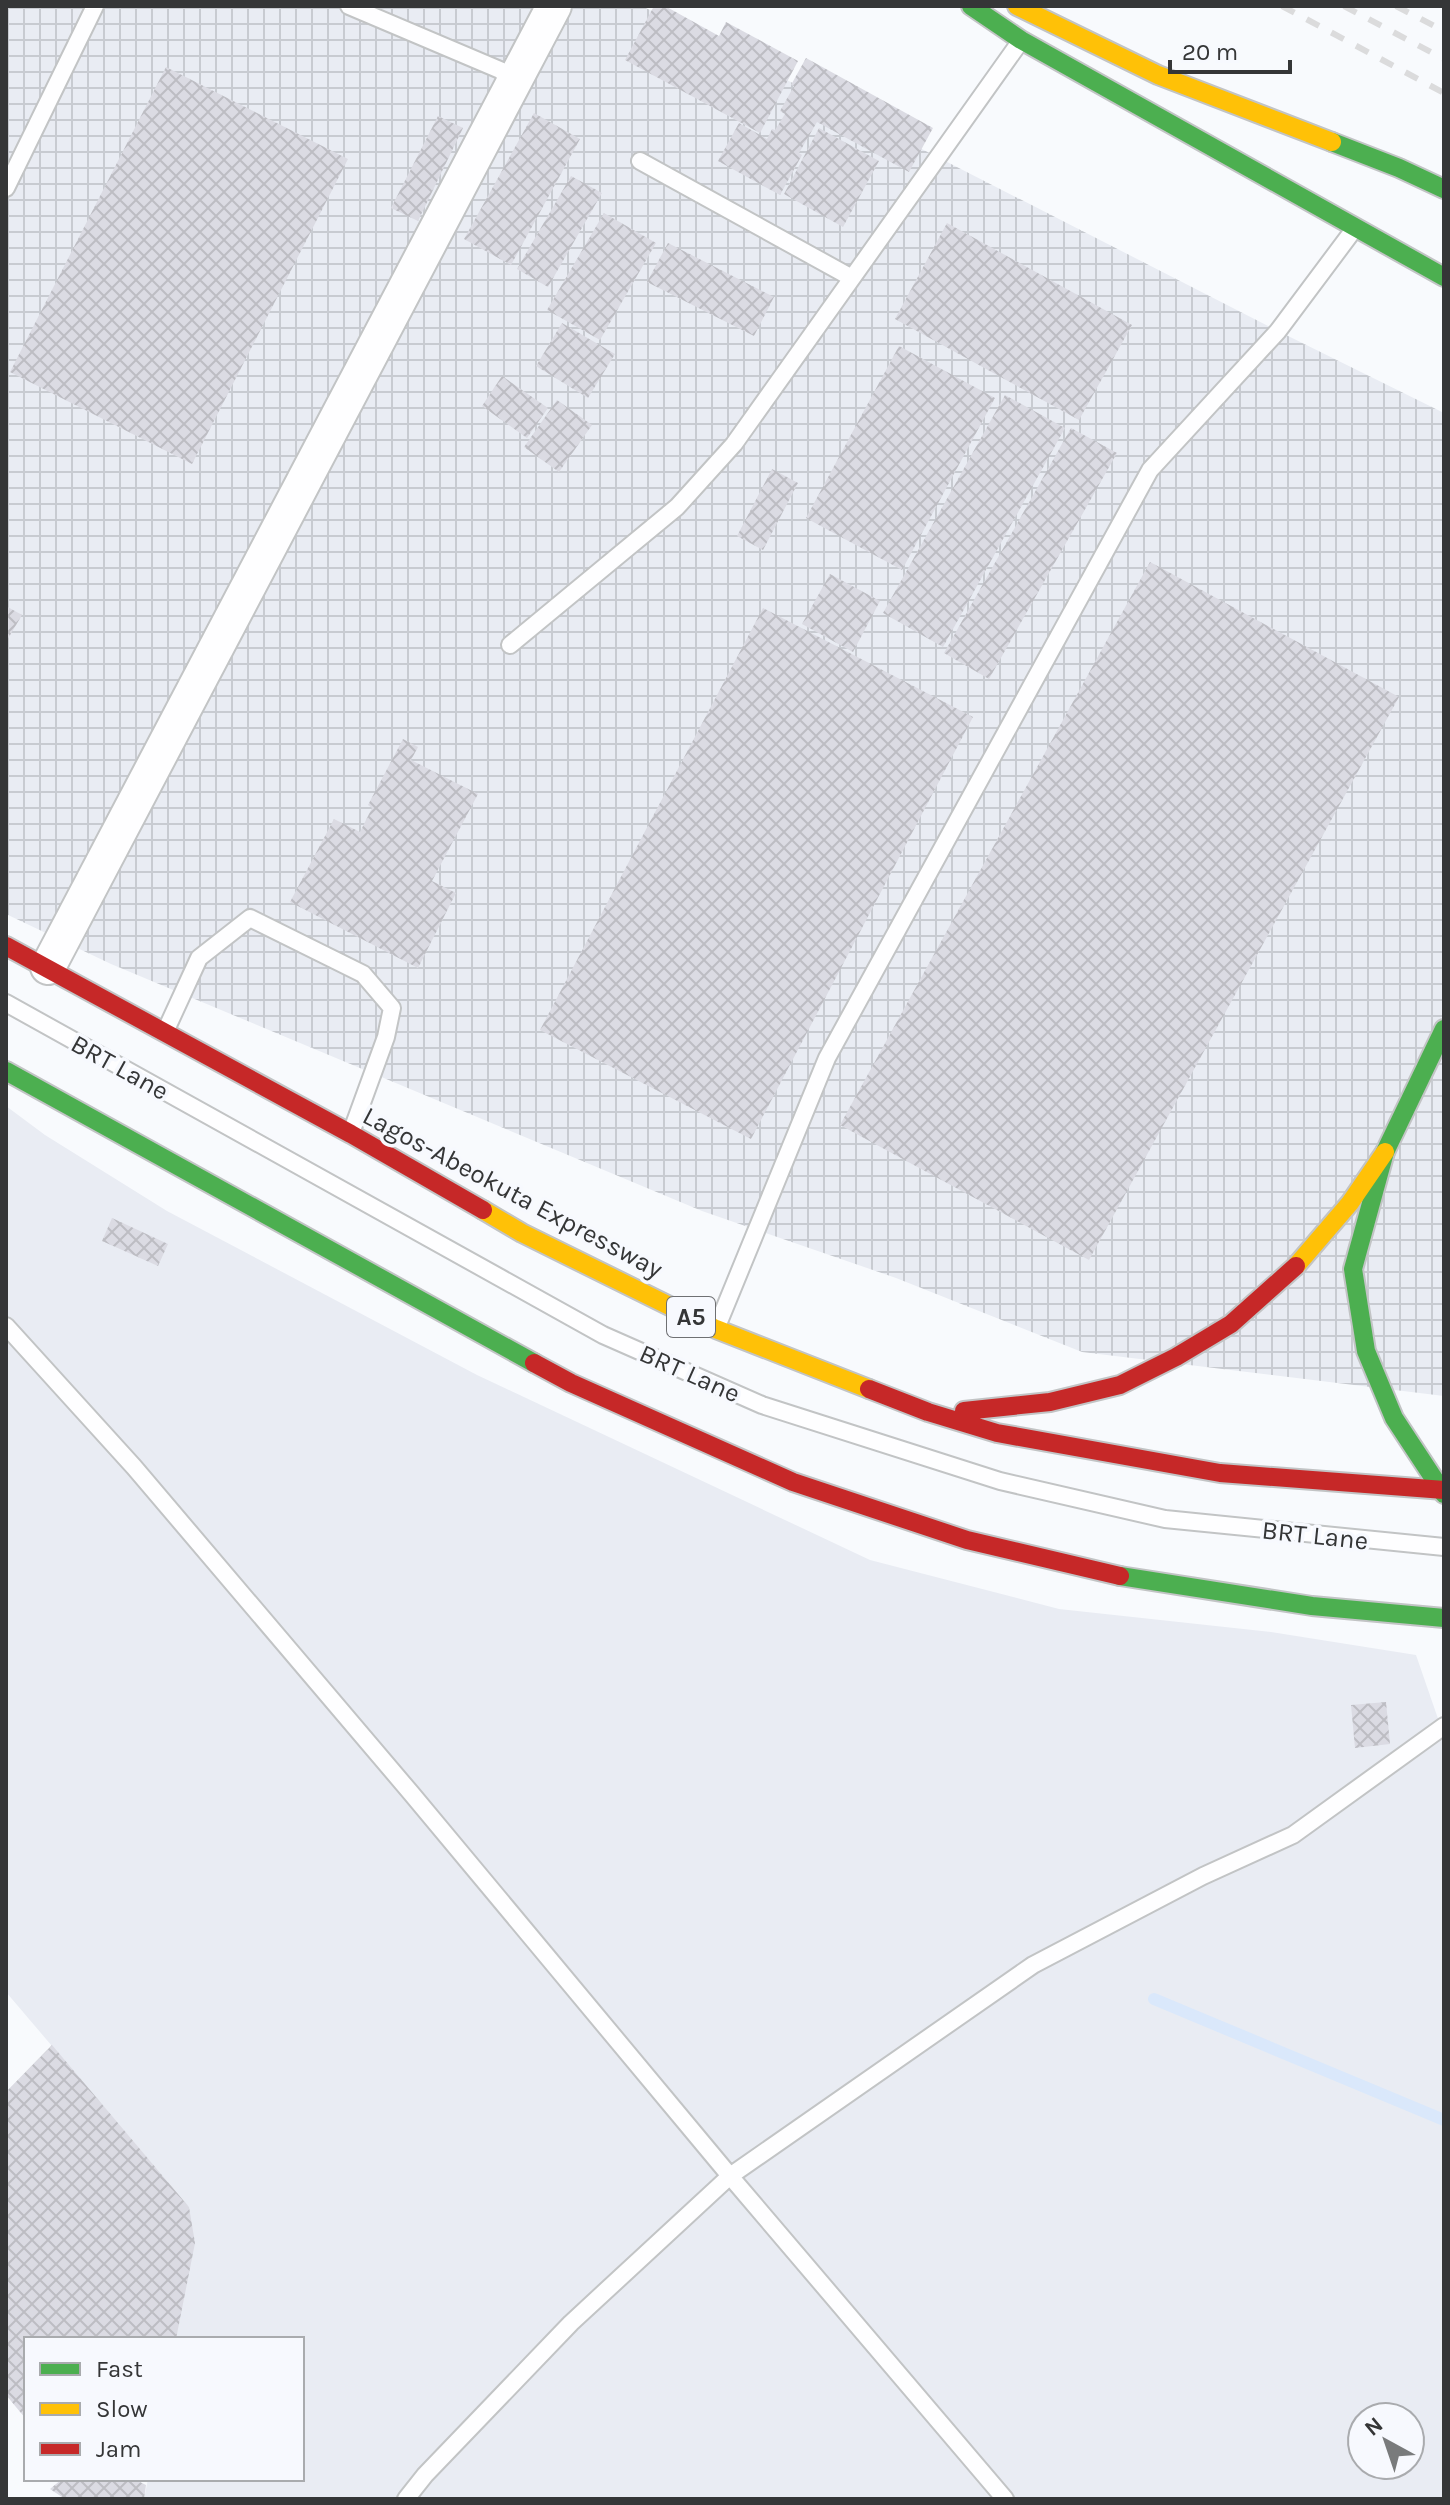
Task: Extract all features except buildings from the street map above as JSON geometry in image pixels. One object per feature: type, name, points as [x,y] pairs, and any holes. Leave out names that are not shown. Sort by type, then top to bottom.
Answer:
[{"type":"main road","points":[[971,6],[1021,40],[1444,277]]},
{"type":"main road","points":[[1017,6],[1158,75],[1399,168],[1444,189]]},
{"type":"main road","name":"Lagos-Abeokuta Expressway","points":[[6,946],[351,1134],[522,1233],[716,1329],[928,1412],[997,1433],[1220,1473],[1443,1491]]},
{"type":"main road","points":[[928,1412],[983,1411],[1050,1402],[1120,1385],[1176,1357],[1231,1324],[1288,1275],[1350,1203],[1385,1152],[1444,1029]]},
{"type":"main road","points":[[6,1071],[571,1383],[793,1482],[967,1540],[1142,1581],[1312,1606],[1444,1618]]},
{"type":"main road","points":[[1385,1152],[1353,1269],[1366,1351],[1394,1418],[1443,1491]]},
{"type":"street","points":[[48,967],[554,6]]},
{"type":"lane","points":[[6,188],[95,6]]},
{"type":"lane","points":[[349,6],[500,70],[513,81]]},
{"type":"lane","points":[[510,645],[677,507],[734,444],[1021,40]]},
{"type":"lane","points":[[640,161],[852,278]]},
{"type":"lane","points":[[716,1329],[827,1058],[1150,470],[1278,331],[1356,226]]},
{"type":"lane","points":[[165,1032],[199,958],[250,918],[363,974],[392,1008],[386,1037],[351,1134]]},
{"type":"lane","name":"BRT Lane","points":[[6,1003],[603,1335],[762,1405],[1000,1481],[1165,1519],[1444,1547]]},
{"type":"lane","points":[[6,1326],[155,1491],[1005,2499]]},
{"type":"lane","points":[[406,2499],[425,2475],[571,2323],[730,2176],[1033,1965],[1203,1876],[1293,1835],[1444,1726]]},
{"type":"shaded area","points":[[6,6],[642,6],[1444,413],[1444,1396],[1082,1352],[896,1278],[702,1211],[111,964],[6,914]]},
{"type":"shaded area","points":[[6,1106],[45,1135],[167,1211],[477,1375],[870,1560],[1059,1609],[1271,1632],[1416,1655],[1444,1736],[1444,2499],[144,2499],[148,2481],[304,2481],[304,2337],[176,2337],[189,2207],[6,1992]]},
{"type":"waterway","points":[[1154,1999],[1444,2120]]},
{"type":"railway","points":[[1282,6],[1444,93]]},
{"type":"railway","points":[[1344,6],[1444,59]]},
{"type":"railway","points":[[1396,6],[1444,31]]},
{"type":"traffic: fast","points":[[971,6],[1021,40],[1444,277]]},
{"type":"traffic: fast","points":[[1332,142],[1444,189]]},
{"type":"traffic: fast","points":[[1444,1029],[1385,1152],[1353,1269],[1366,1351],[1394,1418],[1444,1494]]},
{"type":"traffic: fast","points":[[6,1071],[534,1363]]},
{"type":"traffic: fast","points":[[1120,1576],[1312,1606],[1444,1618]]},
{"type":"traffic: slow","points":[[1017,6],[1158,75],[1332,142]]},
{"type":"traffic: slow","points":[[1296,1266],[1350,1203],[1385,1152]]},
{"type":"traffic: slow","points":[[483,1210],[522,1233],[716,1329],[869,1389]]},
{"type":"traffic: jam","points":[[6,946],[351,1134],[483,1210]]},
{"type":"traffic: jam","points":[[964,1411],[1050,1402],[1120,1385],[1176,1357],[1231,1324],[1296,1266]]},
{"type":"traffic: jam","points":[[534,1363],[571,1383],[793,1482],[967,1540],[1120,1576]]},
{"type":"traffic: jam","points":[[869,1389],[928,1412],[997,1433],[1220,1473],[1444,1490]]}]
